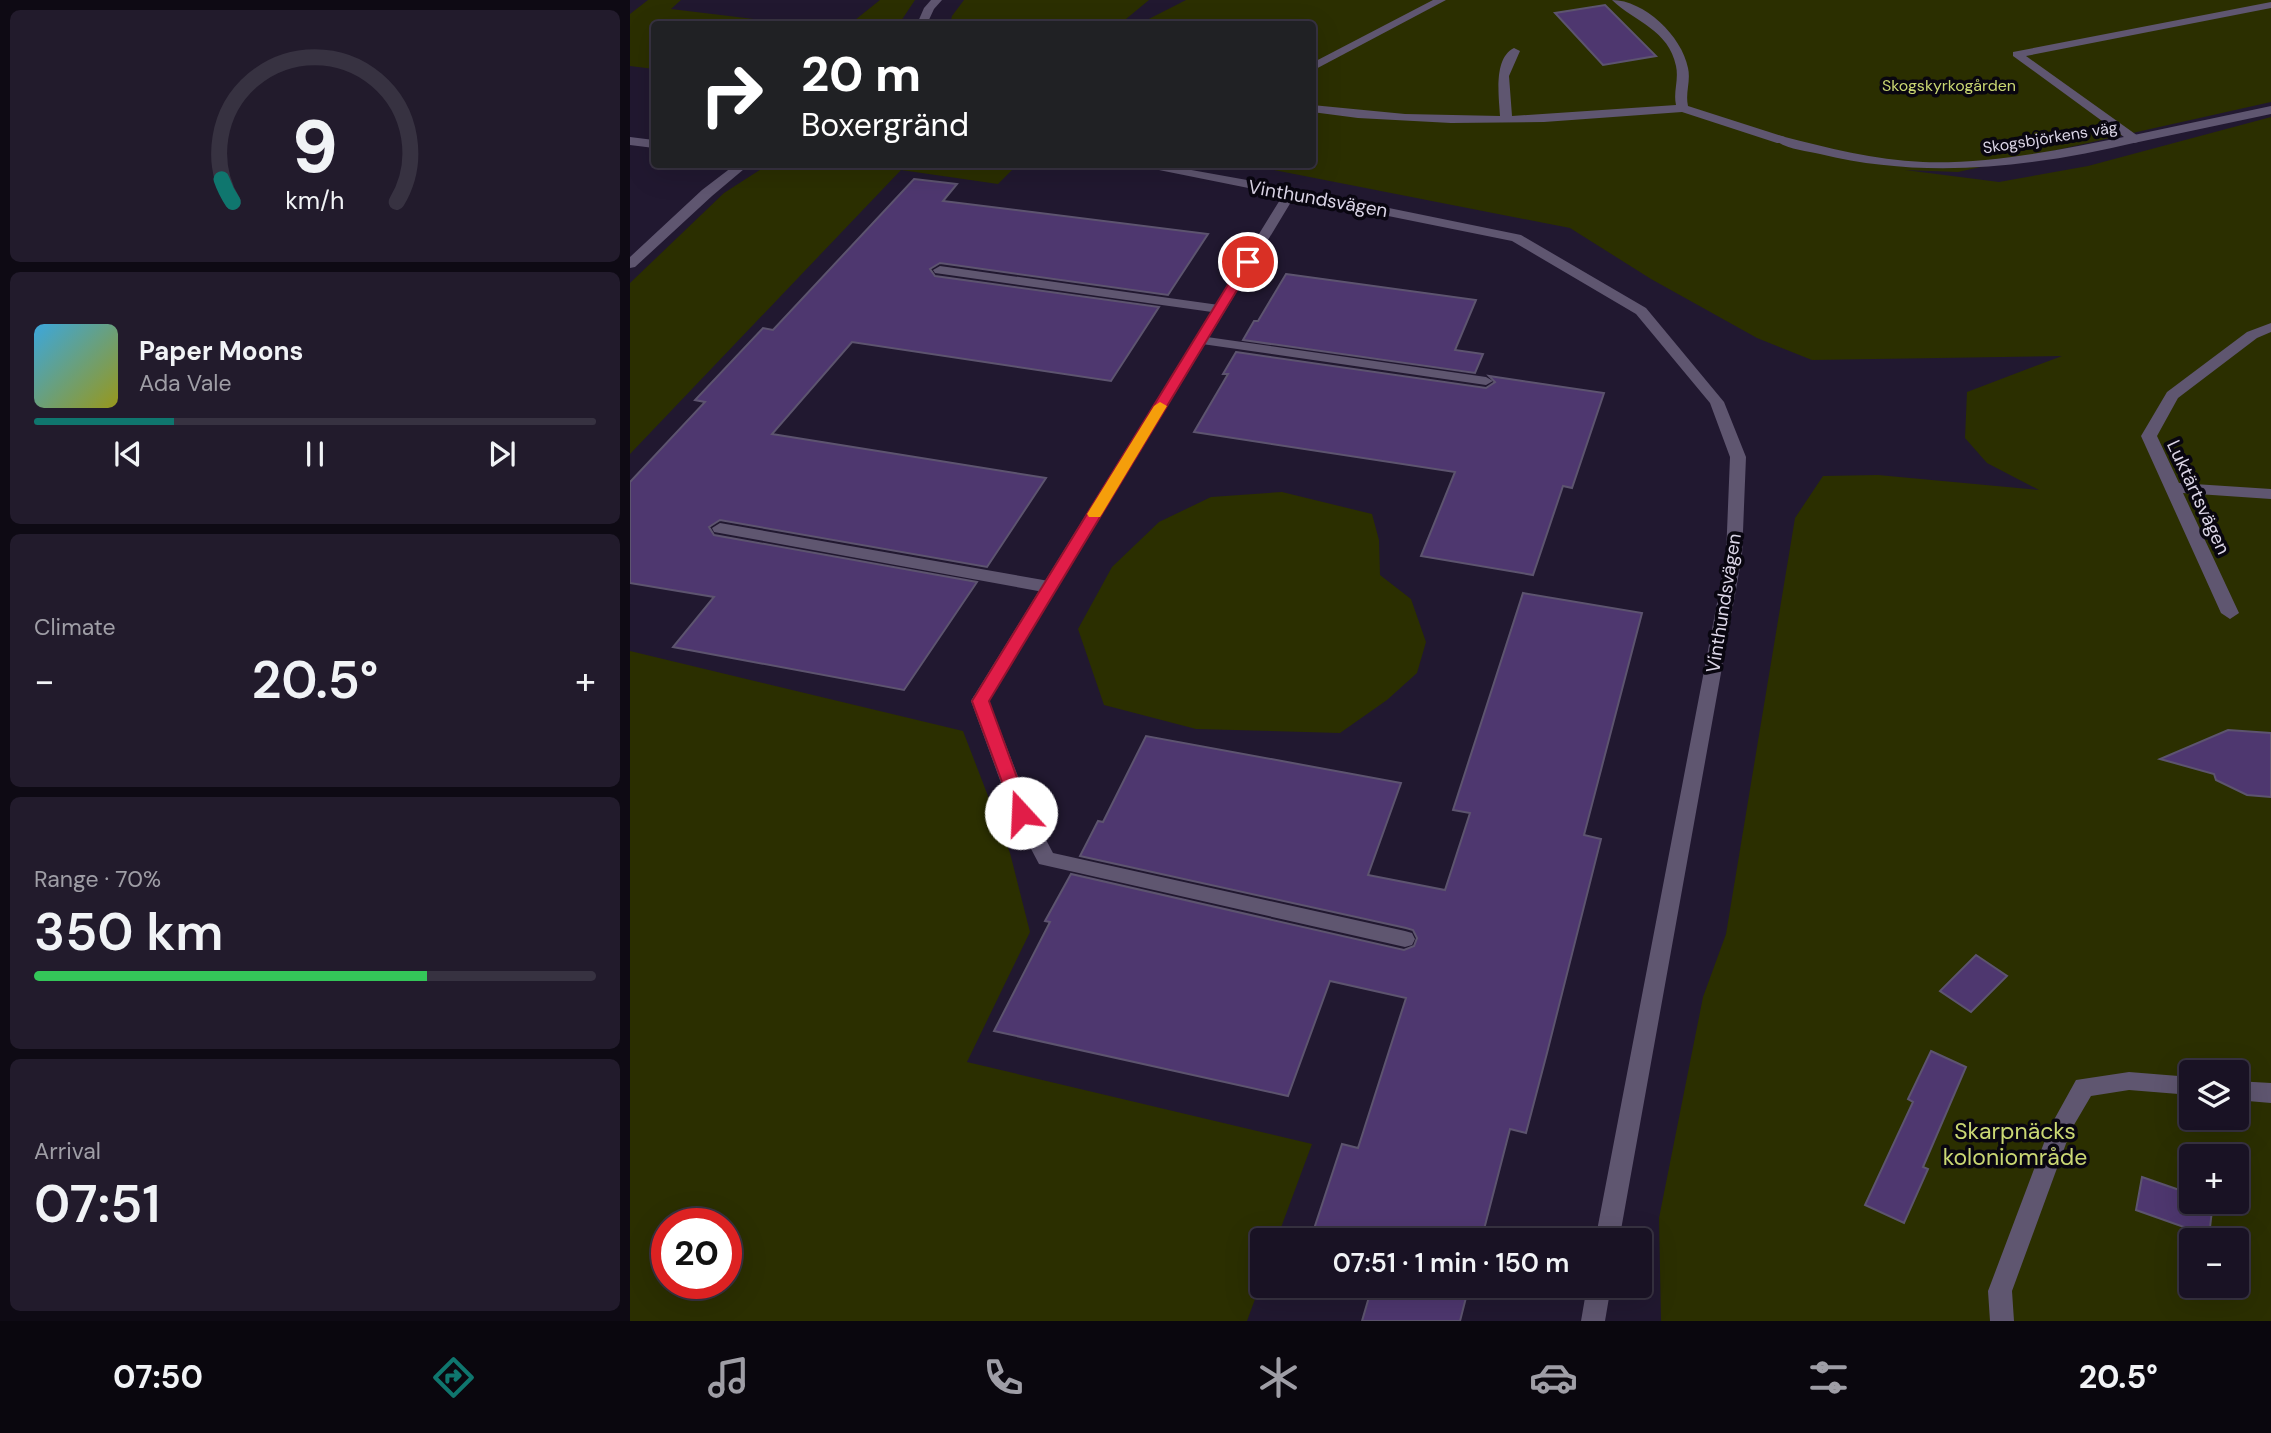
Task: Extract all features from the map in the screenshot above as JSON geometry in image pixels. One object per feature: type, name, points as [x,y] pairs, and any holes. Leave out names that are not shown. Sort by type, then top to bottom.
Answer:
[{"type":"street","points":[[923,21],[929,8],[937,0]]},
{"type":"street","points":[[1316,66],[1441,0]]},
{"type":"street","points":[[1316,108],[1414,119],[1507,119],[1577,117],[1683,108],[1678,94],[1683,71],[1671,41],[1646,16],[1617,0]]},
{"type":"street","name":"Skogsbjörkens väg","points":[[2134,139],[2018,54],[2271,5]]},
{"type":"street","points":[[1507,119],[1503,76],[1514,51]]},
{"type":"street","name":"Skogsbjörkens väg","points":[[1683,108],[1830,154],[1893,164],[1975,164],[2038,158],[2134,139]]},
{"type":"street","points":[[2134,139],[2271,110]]},
{"type":"street","points":[[630,141],[651,144]]},
{"type":"street","points":[[630,264],[739,168]]},
{"type":"street","name":"Vinthundsvägen","points":[[1157,168],[1516,238],[1641,311],[1717,402],[1738,457],[1734,556],[1610,1228]]},
{"type":"street","points":[[1291,192],[980,701],[1021,813],[1046,859],[1405,939]]},
{"type":"street","points":[[940,270],[1219,309]]},
{"type":"street","name":"Luktärtsvägen","points":[[2230,613],[2149,436],[2172,396],[2252,335],[2271,327]]},
{"type":"street","points":[[1200,341],[1486,381]]},
{"type":"street","points":[[2174,488],[2271,494]]},
{"type":"street","points":[[720,528],[1049,587]]},
{"type":"street","points":[[2002,1321],[2000,1291],[2061,1127],[2084,1087],[2129,1081],[2179,1085]]},
{"type":"street","points":[[2249,1091],[2271,1093]]},
{"type":"street","points":[[1593,1321],[1597,1298]]},
{"type":"green space","points":[[648,0],[681,0],[671,9],[769,21],[651,21],[651,69],[630,66],[630,14]]},
{"type":"green space","points":[[880,0],[915,0],[901,21],[854,21]]},
{"type":"green space","points":[[964,0],[1149,0],[1124,21],[951,21]]},
{"type":"green space","points":[[1186,0],[2271,0],[2271,102],[1958,172],[1905,170],[1999,182],[2088,166],[2271,117],[2271,1321],[1661,1321],[1659,1218],[1703,997],[1726,934],[1795,518],[1823,476],[1878,475],[2039,490],[1987,463],[1965,438],[1967,392],[2062,356],[1812,360],[1757,338],[1651,279],[1570,228],[1263,168],[1316,168],[1316,21],[1145,21]]},
{"type":"green space","points":[[763,168],[1014,168],[998,184],[901,170],[630,454],[630,283],[724,193]]},
{"type":"green space","points":[[1282,492],[1372,514],[1379,540],[1380,575],[1411,599],[1426,642],[1417,673],[1387,700],[1340,733],[1196,729],[1104,705],[1078,629],[1112,567],[1159,522],[1211,497]]},
{"type":"green space","points":[[630,651],[963,731],[1010,853],[1030,932],[967,1062],[1312,1144],[1281,1228],[1250,1228],[1250,1298],[1255,1298],[1247,1321],[630,1321]]},
{"type":"building","points":[[1605,5],[1656,56],[1603,65],[1555,13]]},
{"type":"building","points":[[914,179],[957,184],[943,201],[1208,234],[1168,295],[940,263],[930,269],[935,276],[1159,307],[1111,381],[852,342],[772,434],[1046,478],[987,567],[720,520],[709,527],[714,535],[977,582],[904,690],[673,647],[714,597],[630,583],[630,482],[705,402],[695,400],[763,328],[773,330]]},
{"type":"building","points":[[1286,274],[1476,300],[1455,350],[1483,354],[1475,373],[1243,340],[1254,321],[1258,321]]},
{"type":"building","points":[[1236,352],[1486,388],[1495,382],[1489,376],[1604,393],[1572,488],[1563,486],[1533,575],[1421,556],[1455,472],[1194,432],[1228,374],[1223,374]]},
{"type":"building","points":[[1523,593],[1642,613],[1584,835],[1601,839],[1547,1053],[1526,1133],[1510,1129],[1484,1228],[1314,1228],[1342,1144],[1358,1148],[1406,998],[1330,981],[1288,1096],[994,1031],[1050,922],[1045,921],[1071,874],[1404,950],[1414,946],[1417,938],[1413,930],[1406,928],[1080,856],[1098,821],[1103,822],[1146,736],[1401,783],[1368,875],[1445,890],[1470,813],[1453,810]]},
{"type":"building","points":[[2228,730],[2271,733],[2271,797],[2247,795],[2216,780],[2214,774],[2160,759]]},
{"type":"building","points":[[1976,955],[2007,976],[1971,1012],[1940,991]]},
{"type":"building","points":[[1931,1051],[1966,1067],[1923,1167],[1928,1169],[1904,1223],[1865,1205],[1913,1102],[1908,1099]]},
{"type":"building","points":[[2142,1177],[2179,1190],[2179,1214],[2212,1214],[2210,1228],[2187,1228],[2136,1210]]},
{"type":"building","points":[[1369,1298],[1466,1298],[1460,1321],[1362,1321]]},
{"type":"slow traffic","points":[[1094,514],[1160,406]]},
{"type":"route","points":[[1021,813],[980,701],[1248,262]]},
{"type":"park label","name":"Skogskyrkogården","points":[[1949,85]]},
{"type":"park label","name":"Skarpnäcks koloniområde","points":[[2015,1144]]}]
